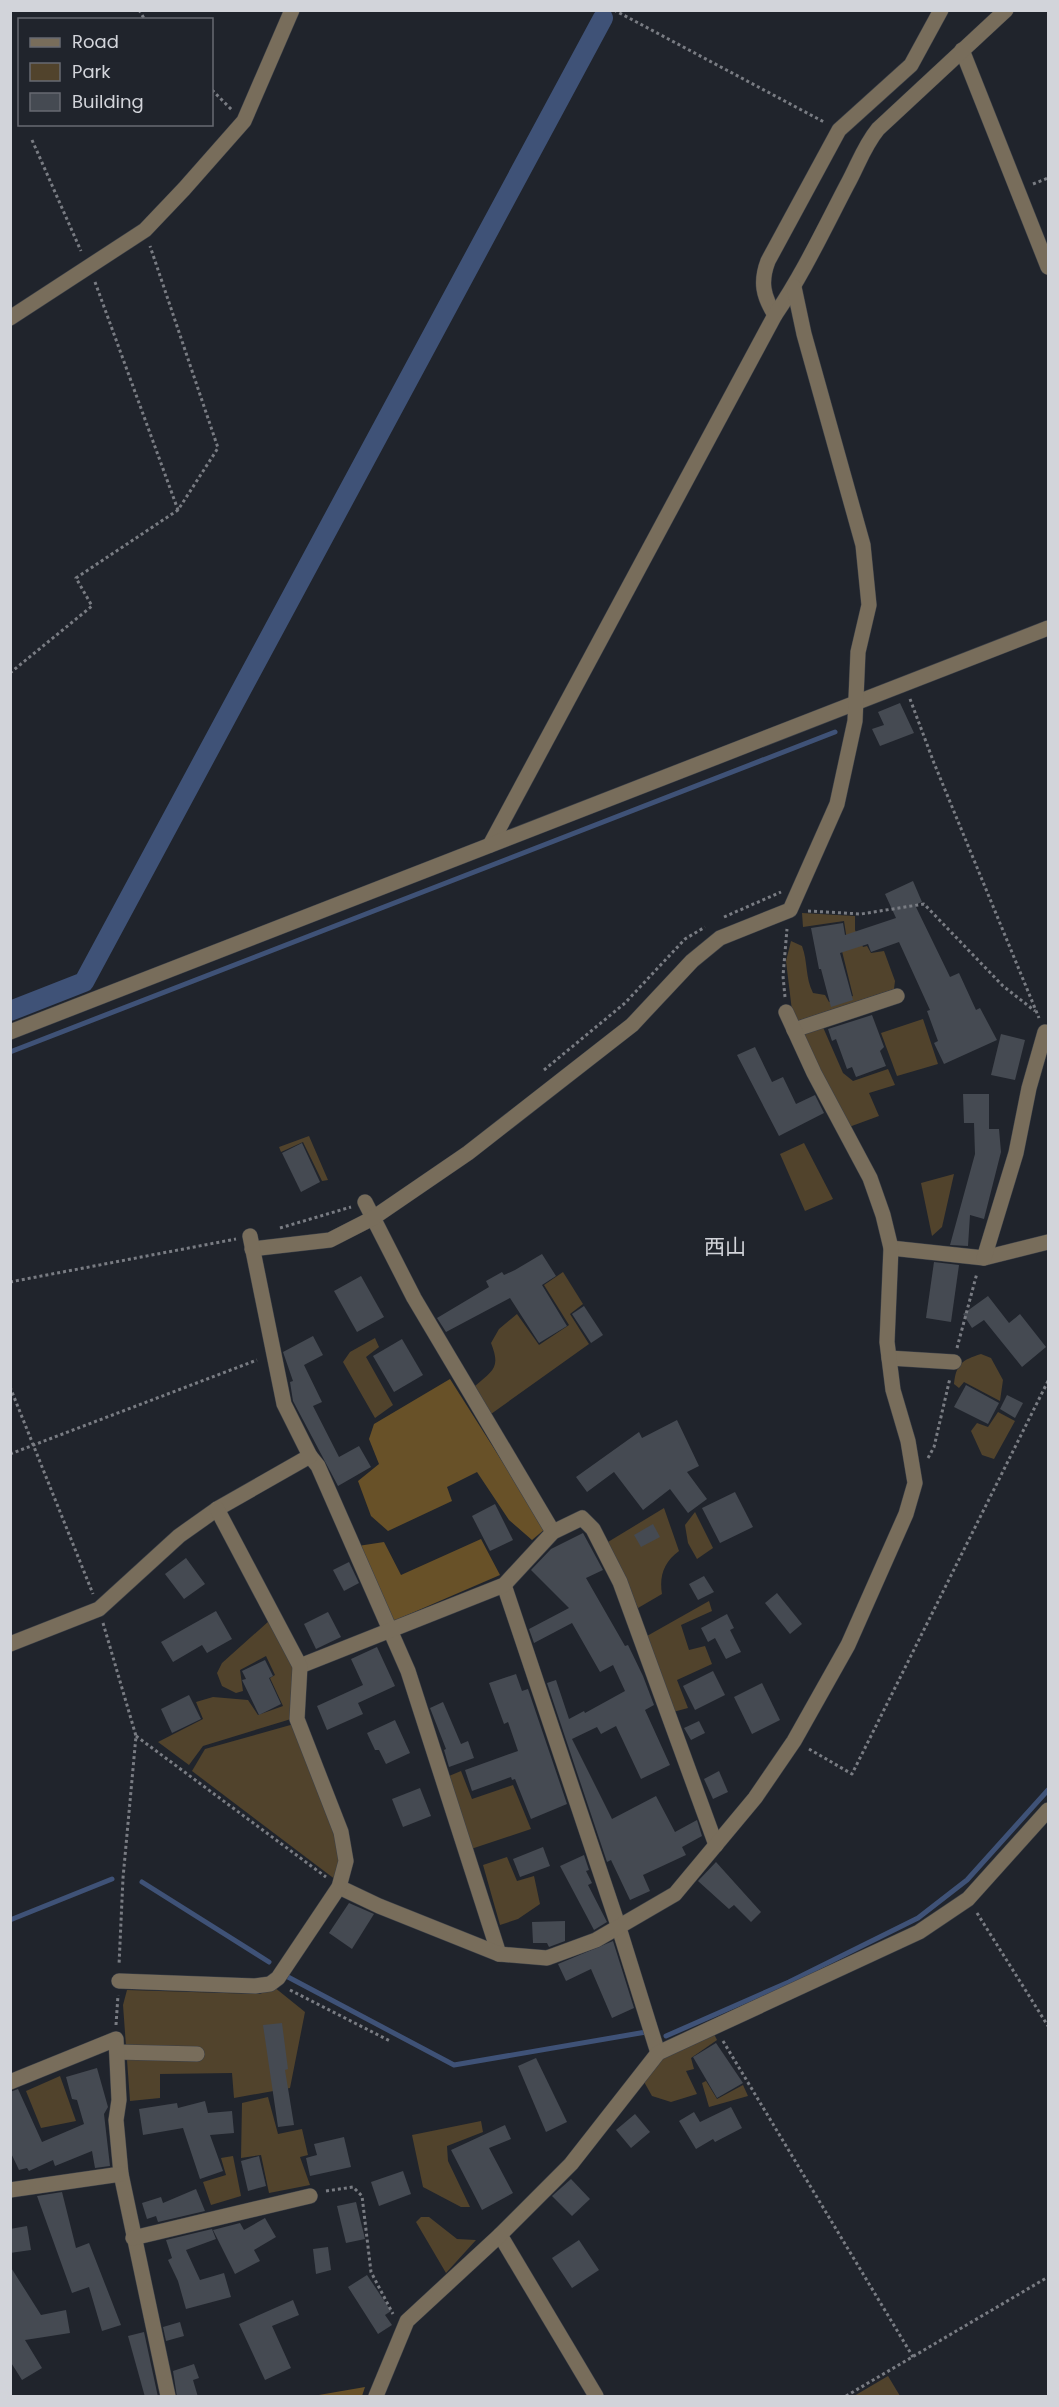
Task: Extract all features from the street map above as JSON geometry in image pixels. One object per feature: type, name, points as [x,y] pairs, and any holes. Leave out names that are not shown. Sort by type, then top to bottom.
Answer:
[{"type":"street","points":[[10,318],[145,230],[244,122],[292,10]]},
{"type":"street","points":[[775,315],[765,301],[762,278],[768,261],[839,130],[911,65],[941,10]]},
{"type":"street","points":[[490,845],[775,315],[794,287],[857,166],[866,144],[878,129],[1006,10]]},
{"type":"street","points":[[962,50],[1048,267]]},
{"type":"street","points":[[499,1954],[408,1671],[318,1466],[310,1456],[284,1404],[251,1243],[330,1240],[373,1218],[468,1153],[632,1025],[692,961],[720,938],[790,910],[837,804],[855,721],[858,652],[869,605],[863,545],[804,334],[794,287]]},
{"type":"street","points":[[10,1032],[1048,628]]},
{"type":"street","points":[[794,1030],[897,996]]},
{"type":"street","points":[[339,1887],[379,1906],[499,1954],[547,1959],[619,1928],[675,1894],[755,1798],[794,1741],[848,1645],[906,1514],[915,1483],[908,1440],[893,1390],[887,1342],[891,1248],[884,1215],[870,1178],[814,1073],[786,1012]]},
{"type":"street","points":[[984,1258],[1016,1153],[1029,1088],[1045,1032]]},
{"type":"street","points":[[365,1202],[414,1298],[553,1532]]},
{"type":"street","points":[[891,1248],[984,1258],[1048,1242]]},
{"type":"street","points":[[889,1358],[954,1362]]},
{"type":"street","points":[[10,1644],[99,1609],[179,1536],[217,1509],[310,1456]]},
{"type":"street","points":[[119,1981],[255,1986],[274,1981],[339,1887],[346,1861],[342,1832],[297,1719],[300,1666],[217,1509]]},
{"type":"street","points":[[300,1666],[504,1585],[553,1532],[582,1518],[593,1529],[620,1582],[716,1845]]},
{"type":"street","points":[[504,1585],[619,1928],[658,2053]]},
{"type":"street","points":[[376,2397],[407,2321],[500,2235],[571,2164],[658,2053],[919,1932],[968,1899],[1048,1810]]},
{"type":"street","points":[[10,2082],[117,2045],[197,2054]]},
{"type":"street","points":[[117,2045],[119,2100],[116,2120],[121,2174],[168,2397]]},
{"type":"street","points":[[10,2190],[121,2174]]},
{"type":"street","points":[[133,2238],[310,2196]]},
{"type":"street","points":[[500,2235],[596,2397]]},
{"type":"path","points":[[614,10],[839,130]]},
{"type":"path","points":[[213,91],[244,122]]},
{"type":"path","points":[[32,140],[89,268],[142,406],[178,510]]},
{"type":"path","points":[[10,673],[92,606],[76,578],[178,510],[218,448],[145,230]]},
{"type":"path","points":[[905,684],[934,763],[1045,1032]]},
{"type":"path","points":[[717,920],[772,895],[803,885]]},
{"type":"path","points":[[786,1012],[783,976],[790,910],[861,914],[924,904],[1003,986],[1035,1011]]},
{"type":"path","points":[[540,1074],[625,1003],[685,939],[709,925]]},
{"type":"path","points":[[278,1228],[365,1202]]},
{"type":"path","points":[[10,1282],[251,1243]]},
{"type":"path","points":[[10,1454],[273,1354]]},
{"type":"path","points":[[794,1741],[852,1774],[1048,1381]]},
{"type":"path","points":[[10,1387],[99,1609],[136,1736],[123,1878],[117,2045]]},
{"type":"path","points":[[136,1736],[339,1887]]},
{"type":"path","points":[[968,1899],[1048,2026]]},
{"type":"path","points":[[274,1981],[390,2041]]},
{"type":"path","points":[[715,2027],[913,2357]]},
{"type":"path","points":[[310,2196],[334,2189],[353,2187],[362,2196],[371,2272],[402,2332]]},
{"type":"path","points":[[846,2397],[1048,2277]]},
{"type":"green space","points":[[802,913],[855,916],[855,930],[863,947],[867,946],[871,953],[884,951],[895,981],[894,989],[797,1021],[793,1019],[786,961],[791,941],[802,946],[813,993],[825,995],[829,1002],[853,996],[840,943],[847,940],[844,921],[803,927]]},
{"type":"green space","points":[[923,1019],[938,1064],[897,1076],[881,1033]]},
{"type":"green space","points":[[822,1025],[843,1073],[853,1081],[888,1069],[895,1085],[869,1093],[879,1116],[849,1127],[801,1032]]},
{"type":"green space","points":[[309,1136],[328,1180],[322,1181],[303,1142],[281,1152],[279,1147]]},
{"type":"green space","points":[[804,1143],[833,1199],[805,1211],[780,1154]]},
{"type":"green space","points":[[954,1174],[942,1227],[932,1236],[921,1183]]},
{"type":"green space","points":[[563,1272],[583,1304],[570,1314],[589,1344],[491,1414],[475,1386],[494,1368],[495,1358],[491,1343],[499,1329],[517,1314],[539,1345],[569,1325],[544,1285]]},
{"type":"green space","points":[[375,1338],[379,1347],[366,1357],[393,1405],[375,1418],[343,1362],[350,1352]]},
{"type":"green space","points":[[981,1354],[991,1358],[1003,1380],[1000,1401],[964,1382],[959,1388],[954,1384],[958,1367],[969,1358]]},
{"type":"green space","points":[[998,1412],[1015,1421],[994,1459],[982,1455],[971,1431],[977,1423],[988,1427]]},
{"type":"green space","points":[[664,1508],[679,1551],[664,1570],[661,1581],[662,1594],[638,1608],[608,1542]]},
{"type":"green space","points":[[695,1512],[713,1548],[697,1559],[688,1543],[685,1525]]},
{"type":"green space","points":[[709,1601],[712,1611],[681,1625],[689,1650],[705,1646],[712,1664],[677,1680],[688,1708],[673,1712],[647,1636]]},
{"type":"green space","points":[[269,1621],[294,1664],[291,1719],[203,1746],[189,1765],[158,1742],[203,1719],[196,1702],[213,1697],[248,1700],[258,1715],[283,1706],[270,1678],[275,1675],[266,1656],[240,1670],[243,1691],[236,1693],[222,1686],[217,1673],[222,1663]]},
{"type":"green space","points":[[294,1724],[338,1833],[342,1861],[336,1880],[192,1771],[205,1749]]},
{"type":"green space","points":[[461,1771],[472,1799],[513,1785],[531,1829],[471,1849],[449,1776]]},
{"type":"green space","points":[[507,1857],[517,1881],[534,1876],[540,1904],[518,1919],[500,1925],[483,1865]]},
{"type":"green space","points":[[274,1987],[305,2012],[290,2088],[234,2098],[232,2073],[160,2074],[160,2098],[130,2101],[123,2005],[127,1990],[260,1994]]},
{"type":"green space","points":[[713,2032],[717,2040],[691,2058],[694,2069],[686,2071],[697,2094],[671,2102],[652,2096],[643,2080],[660,2055]]},
{"type":"green space","points":[[60,2076],[76,2121],[41,2128],[26,2091]]},
{"type":"green space","points":[[706,2081],[717,2099],[743,2085],[748,2096],[709,2107],[702,2083]]},
{"type":"green space","points":[[268,2097],[278,2134],[302,2129],[308,2155],[300,2157],[310,2185],[269,2193],[261,2155],[241,2158],[242,2103]]},
{"type":"green space","points":[[481,2121],[483,2132],[447,2146],[448,2161],[470,2207],[461,2207],[423,2187],[412,2135]]},
{"type":"green space","points":[[233,2156],[241,2196],[211,2205],[203,2182],[226,2175],[221,2158]]},
{"type":"green space","points":[[421,2217],[429,2217],[457,2239],[476,2240],[446,2273],[416,2222]]},
{"type":"green space","points":[[888,2376],[900,2396],[854,2396]]},
{"type":"shaded area","points":[[450,1379],[545,1529],[532,1540],[509,1520],[477,1472],[447,1487],[452,1501],[388,1531],[371,1516],[358,1481],[379,1464],[369,1439],[374,1424]]},
{"type":"shaded area","points":[[481,1539],[500,1575],[391,1622],[358,1546],[384,1542],[401,1575]]},
{"type":"shaded area","points":[[365,2387],[362,2396],[313,2396]]},
{"type":"building","points":[[900,703],[914,733],[880,746],[872,729],[884,725],[878,712]]},
{"type":"building","points":[[913,881],[922,902],[915,905],[950,977],[959,973],[976,1010],[980,1008],[997,1040],[944,1064],[934,1043],[938,1041],[927,1011],[930,1010],[899,942],[871,952],[868,944],[840,953],[853,1000],[831,1007],[821,969],[819,969],[811,928],[843,923],[845,935],[896,918],[885,894]]},
{"type":"building","points":[[872,1015],[884,1047],[880,1051],[886,1066],[856,1077],[852,1067],[847,1069],[836,1039],[832,1041],[828,1029]]},
{"type":"building","points":[[1001,1034],[1025,1040],[1015,1080],[991,1075]]},
{"type":"building","points":[[755,1047],[772,1082],[783,1077],[796,1104],[815,1095],[824,1113],[779,1136],[737,1055]]},
{"type":"building","points":[[963,1094],[989,1094],[989,1129],[999,1129],[1001,1152],[984,1219],[970,1215],[968,1246],[950,1245],[975,1154],[974,1123],[964,1123]]},
{"type":"building","points":[[302,1143],[320,1182],[301,1192],[282,1153]]},
{"type":"building","points":[[542,1254],[556,1276],[542,1285],[567,1326],[539,1343],[510,1298],[446,1332],[437,1318],[489,1287],[486,1281],[502,1272],[504,1275],[515,1270]]},
{"type":"building","points":[[934,1262],[959,1265],[951,1322],[926,1318]]},
{"type":"building","points":[[361,1276],[384,1317],[357,1332],[334,1291]]},
{"type":"building","points":[[988,1296],[1009,1323],[1020,1314],[1046,1347],[1022,1367],[984,1320],[972,1328],[963,1314]]},
{"type":"building","points":[[584,1306],[603,1335],[591,1343],[572,1314]]},
{"type":"building","points":[[313,1336],[323,1355],[304,1365],[322,1402],[313,1406],[339,1457],[359,1446],[371,1467],[338,1486],[293,1401],[290,1382],[293,1381],[283,1352]]},
{"type":"building","points":[[402,1339],[423,1375],[394,1392],[373,1356]]},
{"type":"building","points":[[966,1385],[999,1403],[988,1424],[954,1407]]},
{"type":"building","points":[[1007,1395],[1023,1403],[1015,1418],[1000,1409]]},
{"type":"building","points":[[677,1420],[699,1466],[687,1472],[707,1499],[688,1513],[670,1489],[643,1510],[614,1472],[587,1492],[576,1477],[639,1432],[642,1438]]},
{"type":"building","points":[[735,1492],[753,1527],[720,1543],[702,1508]]},
{"type":"building","points":[[495,1504],[513,1540],[490,1551],[472,1516]]},
{"type":"building","points":[[653,1524],[660,1537],[641,1547],[634,1535]]},
{"type":"building","points":[[583,1533],[603,1570],[586,1578],[625,1646],[628,1645],[643,1676],[654,1705],[645,1710],[670,1765],[641,1779],[616,1726],[601,1734],[597,1727],[572,1739],[612,1819],[656,1796],[675,1832],[697,1820],[702,1836],[682,1847],[686,1855],[643,1875],[650,1891],[630,1900],[611,1860],[607,1862],[547,1683],[556,1680],[569,1719],[625,1691],[613,1665],[600,1672],[572,1623],[534,1643],[529,1629],[569,1608],[531,1570],[551,1549]]},
{"type":"building","points":[[186,1558],[205,1584],[184,1599],[165,1574]]},
{"type":"building","points":[[349,1562],[359,1583],[344,1591],[333,1570]]},
{"type":"building","points":[[704,1576],[714,1592],[698,1600],[689,1584]]},
{"type":"building","points":[[777,1593],[802,1624],[790,1634],[765,1603]]},
{"type":"building","points":[[216,1611],[232,1639],[207,1653],[202,1645],[173,1662],[161,1642]]},
{"type":"building","points":[[328,1612],[341,1637],[316,1649],[304,1624]]},
{"type":"building","points":[[727,1614],[734,1628],[730,1630],[741,1652],[726,1659],[715,1638],[708,1642],[701,1628]]},
{"type":"building","points":[[377,1647],[395,1686],[358,1703],[363,1714],[327,1730],[317,1706],[363,1685],[351,1659]]},
{"type":"building","points":[[265,1660],[273,1676],[269,1678],[281,1704],[259,1715],[242,1680],[246,1679],[242,1671]]},
{"type":"building","points":[[713,1671],[725,1695],[695,1710],[683,1686]]},
{"type":"building","points":[[516,1674],[522,1691],[528,1689],[567,1804],[531,1819],[515,1779],[512,1780],[511,1777],[472,1791],[465,1770],[518,1751],[508,1722],[504,1724],[489,1683]]},
{"type":"building","points":[[762,1683],[780,1720],[752,1734],[734,1697]]},
{"type":"building","points":[[189,1695],[201,1719],[172,1733],[161,1709]]},
{"type":"building","points":[[443,1702],[461,1744],[468,1741],[474,1758],[449,1767],[444,1750],[446,1749],[430,1708]]},
{"type":"building","points":[[395,1720],[410,1753],[386,1764],[379,1750],[375,1750],[367,1733]]},
{"type":"building","points":[[699,1721],[705,1733],[691,1740],[684,1728]]},
{"type":"building","points":[[719,1771],[728,1792],[713,1799],[704,1779]]},
{"type":"building","points":[[420,1788],[431,1816],[403,1827],[392,1799]]},
{"type":"building","points":[[543,1847],[550,1866],[520,1877],[513,1859]]},
{"type":"building","points":[[584,1855],[589,1870],[586,1871],[592,1883],[588,1885],[607,1922],[594,1930],[560,1866]]},
{"type":"building","points":[[716,1862],[761,1912],[751,1922],[734,1905],[729,1909],[698,1881]]},
{"type":"building","points":[[349,1903],[374,1914],[352,1949],[329,1933]]},
{"type":"building","points":[[565,1921],[565,1941],[549,1947],[547,1943],[533,1943],[532,1922]]},
{"type":"building","points":[[613,1941],[634,2008],[612,2018],[591,1969],[566,1981],[558,1964]]},
{"type":"building","points":[[282,2023],[288,2069],[285,2070],[294,2125],[278,2127],[263,2025]]},
{"type":"building","points":[[716,2043],[743,2083],[717,2098],[693,2057]]},
{"type":"building","points":[[536,2058],[567,2122],[546,2132],[518,2066]]},
{"type":"building","points":[[97,2068],[108,2107],[104,2114],[110,2166],[95,2168],[92,2151],[55,2166],[53,2160],[29,2171],[27,2168],[19,2170],[10,2151],[10,2092],[18,2089],[42,2142],[84,2124],[77,2100],[72,2099],[66,2077]]},
{"type":"building","points":[[205,2101],[208,2113],[232,2111],[234,2133],[210,2135],[223,2171],[200,2179],[183,2128],[143,2135],[139,2109],[177,2103],[178,2108]]},
{"type":"building","points":[[731,2107],[742,2128],[715,2142],[713,2139],[696,2149],[679,2121],[694,2112],[700,2122]]},
{"type":"building","points":[[635,2114],[650,2132],[631,2148],[616,2130]]},
{"type":"building","points":[[505,2125],[511,2139],[489,2148],[513,2193],[482,2210],[451,2150]]},
{"type":"building","points":[[344,2137],[351,2167],[310,2176],[306,2158],[317,2155],[314,2144]]},
{"type":"building","points":[[259,2156],[266,2186],[248,2191],[241,2161]]},
{"type":"building","points":[[403,2171],[411,2194],[379,2206],[371,2182]]},
{"type":"building","points":[[571,2179],[590,2199],[572,2216],[552,2196]]},
{"type":"building","points":[[196,2189],[205,2211],[158,2222],[156,2216],[147,2219],[142,2203],[161,2197],[163,2203]]},
{"type":"building","points":[[62,2192],[76,2248],[89,2243],[121,2325],[102,2331],[89,2287],[72,2293],[37,2196]]},
{"type":"building","points":[[356,2202],[365,2239],[346,2243],[337,2206]]},
{"type":"building","points":[[265,2218],[276,2237],[254,2250],[260,2261],[235,2274],[213,2230],[240,2223],[244,2230]]},
{"type":"building","points":[[27,2226],[31,2250],[10,2253],[10,2229]]},
{"type":"building","points":[[212,2229],[216,2239],[186,2250],[200,2280],[224,2273],[231,2297],[186,2309],[178,2281],[168,2260],[172,2258],[166,2240]]},
{"type":"building","points":[[579,2240],[599,2270],[572,2288],[552,2258]]},
{"type":"building","points":[[328,2247],[331,2270],[316,2274],[313,2249]]},
{"type":"building","points":[[10,2266],[41,2315],[66,2310],[70,2333],[25,2340],[42,2368],[22,2380],[10,2361]]},
{"type":"building","points":[[367,2275],[391,2311],[385,2315],[392,2325],[378,2334],[348,2287]]},
{"type":"building","points":[[293,2300],[299,2315],[272,2326],[291,2368],[265,2380],[239,2324]]},
{"type":"building","points":[[180,2322],[184,2336],[166,2341],[163,2327]]},
{"type":"building","points":[[144,2332],[158,2397],[145,2397],[128,2336]]},
{"type":"building","points":[[194,2364],[199,2378],[193,2380],[198,2397],[177,2397],[173,2371]]},
{"type":"waterway","points":[[10,1011],[84,982],[603,18]]},
{"type":"waterway","points":[[10,1052],[835,732]]},
{"type":"waterway","points":[[666,2036],[789,1982],[918,1918],[967,1880],[1048,1790]]},
{"type":"waterway","points":[[10,1920],[112,1879]]},
{"type":"waterway","points":[[142,1882],[269,1962]]},
{"type":"waterway","points":[[288,1977],[454,2065],[646,2032]]},
{"type":"district","name":"西山","points":[[725,1246]]}]
